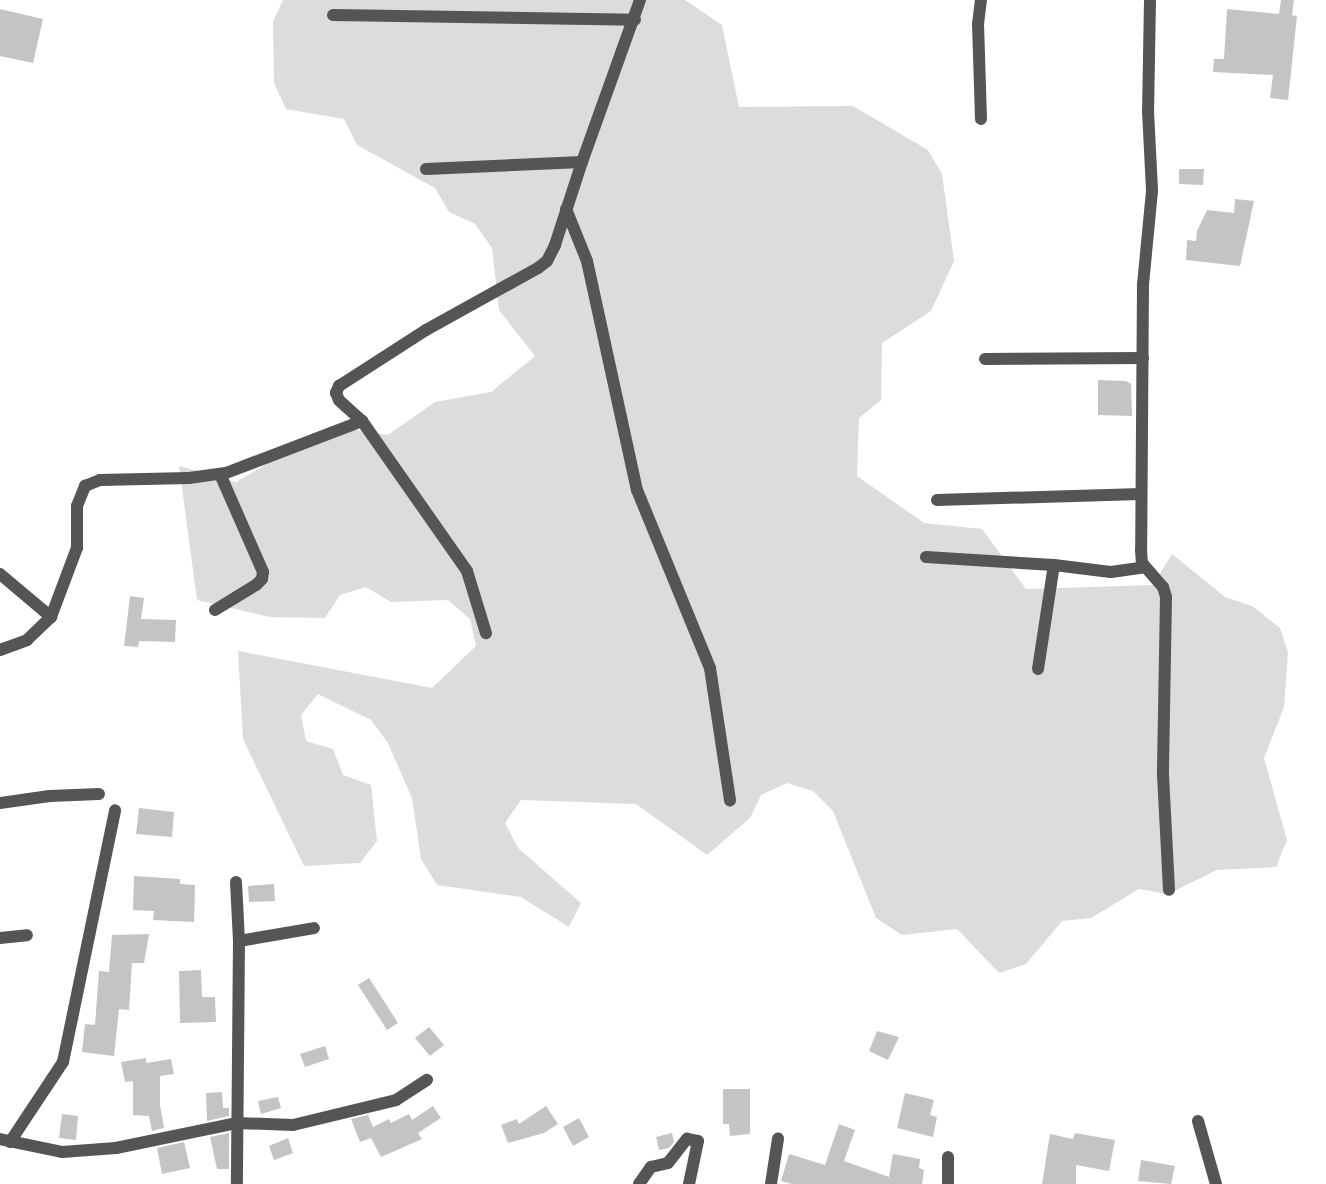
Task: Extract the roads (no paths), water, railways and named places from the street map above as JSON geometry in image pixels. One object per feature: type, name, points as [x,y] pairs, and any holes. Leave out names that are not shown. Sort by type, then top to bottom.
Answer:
[{"type":"street","points":[[486,633],[467,571],[362,422],[339,400],[336,393],[339,386],[426,330],[547,261],[555,245],[582,162],[635,20],[640,0]]},
{"type":"street","points":[[981,0],[978,24],[981,119]]},
{"type":"street","points":[[1150,0],[1148,111],[1152,191],[1143,285],[1141,557],[1145,567],[1163,587],[1166,597],[1163,775],[1169,890]]},
{"type":"street","points":[[333,15],[635,20]]},
{"type":"street","points":[[426,169],[582,162]]},
{"type":"street","points":[[566,209],[587,261],[638,490],[710,668],[730,801]]},
{"type":"street","points":[[985,359],[1143,358]]},
{"type":"street","points":[[0,650],[27,640],[51,617],[77,548],[77,506],[84,486],[100,480],[189,478],[236,471],[362,422]]},
{"type":"street","points":[[215,610],[256,585],[262,579],[263,572],[220,474]]},
{"type":"street","points":[[937,500],[1141,494]]},
{"type":"street","points":[[926,557],[1054,565],[1111,572],[1145,567]]},
{"type":"street","points":[[1038,669],[1054,565]]},
{"type":"street","points":[[0,574],[51,617]]},
{"type":"street","points":[[0,803],[50,796],[99,794]]},
{"type":"street","points":[[115,810],[97,908],[63,1062],[5,1141],[62,1152],[95,1150],[237,1123],[293,1125],[396,1100],[427,1080]]},
{"type":"street","points":[[236,882],[239,941],[237,1184]]},
{"type":"street","points":[[239,941],[314,928]]},
{"type":"street","points":[[0,938],[27,935]]},
{"type":"street","points":[[1198,1121],[1216,1184]]},
{"type":"street","points":[[639,1184],[651,1167],[668,1163],[687,1138],[698,1141],[689,1184]]},
{"type":"street","points":[[771,1184],[778,1138]]},
{"type":"street","points":[[948,1157],[948,1184]]}]
